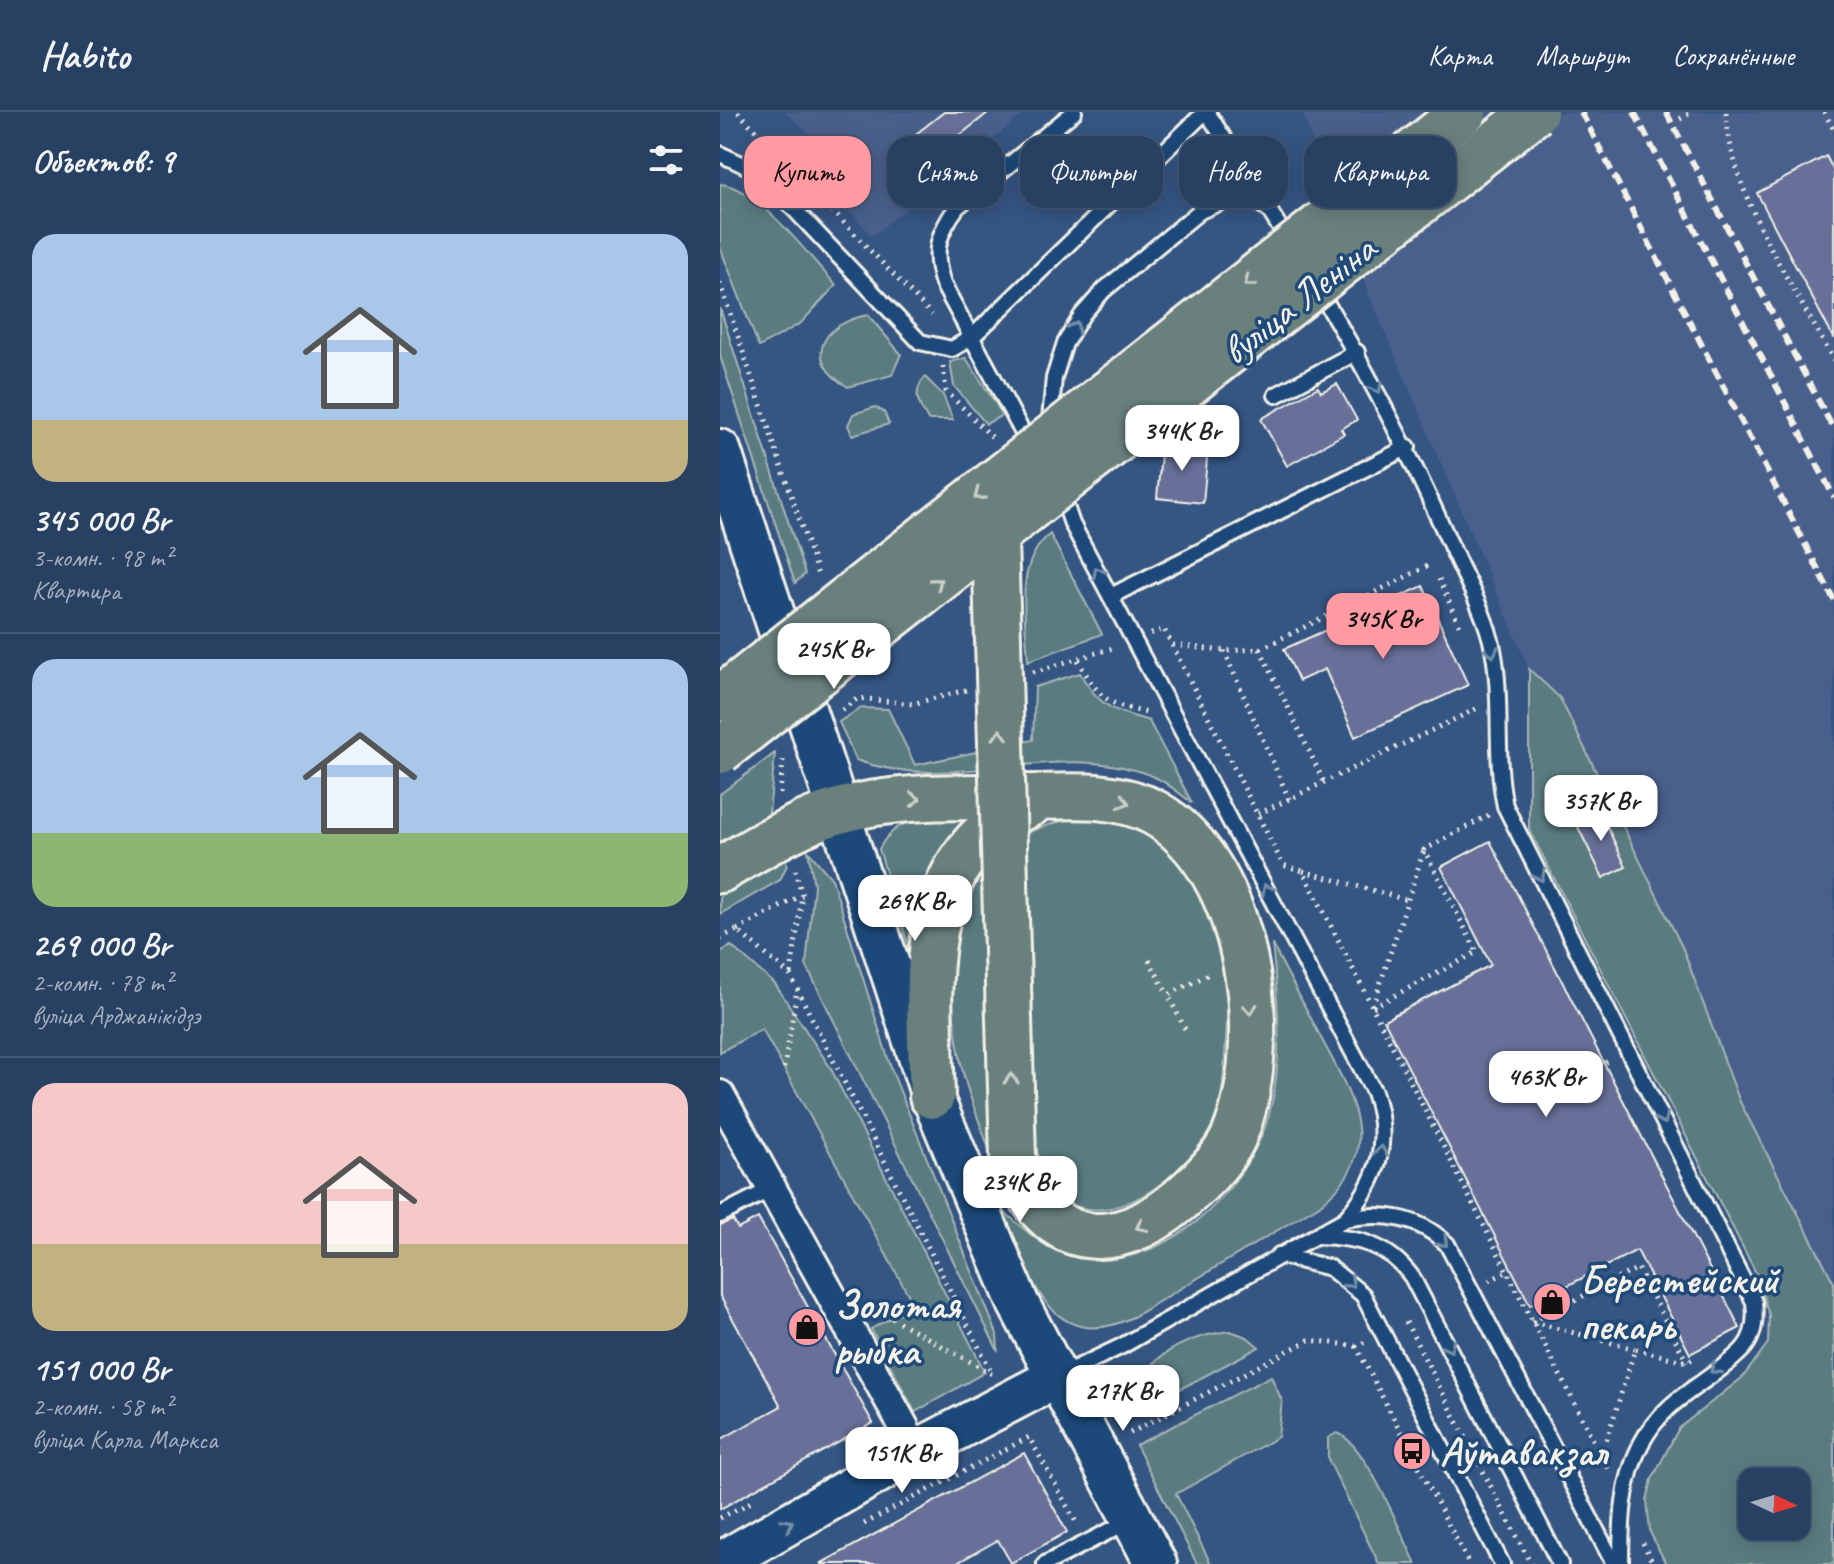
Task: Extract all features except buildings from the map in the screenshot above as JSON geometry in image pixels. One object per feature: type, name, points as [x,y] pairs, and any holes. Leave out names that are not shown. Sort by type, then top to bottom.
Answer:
[{"type":"main road","name":"вуліца Леніна","points":[[720,699],[1464,112]]},
{"type":"main road","name":"вуліца Леніна","points":[[720,751],[1535,112]]},
{"type":"main road","points":[[720,450],[769,590],[932,1096],[1018,1303],[1156,1564]]},
{"type":"main road","points":[[720,870],[784,832],[838,811],[915,798],[1047,797],[1121,799],[1155,813],[1204,857],[1222,889],[1243,955],[1250,1003],[1251,1053],[1247,1095],[1233,1138],[1207,1174],[1178,1202],[1135,1231],[1089,1235],[1065,1229],[1031,1199],[1013,1157],[995,538]]},
{"type":"main road","points":[[932,1096],[931,956],[938,906],[958,866],[983,837],[1013,812],[1047,797]]},
{"type":"main road","points":[[720,1563],[912,1453],[1057,1377]]},
{"type":"street","points":[[720,1095],[904,1427],[912,1453]]},
{"type":"lane","points":[[1074,112],[957,207],[944,225],[936,245],[936,265],[971,338],[1136,640],[1374,1092],[1382,1119],[1381,1156],[1366,1193],[1345,1219]]},
{"type":"lane","points":[[720,154],[759,172],[920,342],[952,349],[971,338],[1206,112],[1269,210],[1357,352],[1408,447],[1492,647],[1498,695],[1500,784],[1505,806],[1754,1302],[1752,1332],[1743,1349],[1676,1399],[1652,1427],[1634,1461],[1623,1503],[1621,1564]]},
{"type":"lane","points":[[1072,524],[1049,448],[1050,412],[1054,378],[1065,343],[1082,315],[1104,290],[1215,201],[1244,198],[1269,210]]},
{"type":"lane","points":[[1276,395],[1357,352]]},
{"type":"lane","points":[[1111,596],[1408,447]]},
{"type":"lane","points":[[720,1215],[773,1188]]},
{"type":"lane","points":[[1057,1377],[1122,1346],[1345,1219],[1373,1215],[1405,1219],[1437,1234],[1447,1244],[1614,1564]]},
{"type":"lane","points":[[1315,1236],[1354,1238],[1381,1248],[1412,1277],[1560,1564]]},
{"type":"lane","points":[[1279,1255],[1330,1268],[1363,1295],[1502,1564]]},
{"type":"lane","points":[[1045,1564],[1133,1519]]},
{"type":"path","points":[[1680,119],[1692,112]]},
{"type":"path","points":[[1726,112],[1731,152],[1741,187],[1834,361]]},
{"type":"path","points":[[1824,112],[1834,130]]},
{"type":"path","points":[[720,283],[821,584]]},
{"type":"path","points":[[1173,645],[1224,651],[1260,649],[1432,564]]},
{"type":"path","points":[[1017,676],[1078,660],[1164,629],[1283,865],[1407,900]]},
{"type":"path","points":[[1260,649],[1324,782]]},
{"type":"path","points":[[1224,651],[1289,799]]},
{"type":"path","points":[[1078,660],[1096,693],[1114,706],[1154,715]]},
{"type":"path","points":[[853,684],[858,698],[912,704],[972,688]]},
{"type":"path","points":[[1258,814],[1486,704]]},
{"type":"path","points":[[1373,1007],[1424,850],[1484,818]]},
{"type":"path","points":[[1373,1007],[1477,952],[1424,850]]},
{"type":"path","points":[[1303,871],[1653,1564]]},
{"type":"path","points":[[720,938],[802,895]]},
{"type":"path","points":[[737,930],[790,975],[993,1374],[892,1318]]},
{"type":"path","points":[[1149,960],[1185,1029]]},
{"type":"path","points":[[1168,995],[1218,970]]},
{"type":"path","points":[[784,1068],[797,989]]},
{"type":"path","points":[[1532,1322],[1638,1268],[1687,1362]]},
{"type":"path","points":[[1487,1282],[1506,1272]]},
{"type":"path","points":[[1406,1322],[1531,1564]]},
{"type":"path","points":[[1532,1322],[1635,1349]]},
{"type":"path","points":[[1130,1433],[1309,1340],[1356,1346],[1469,1564]]},
{"type":"path","points":[[855,1529],[1029,1437],[1087,1542]]},
{"type":"shaded area","points":[[786,112],[1026,112],[996,136],[887,136],[887,208],[907,208],[872,236],[847,208],[871,208],[871,136],[811,136]]},
{"type":"shaded area","points":[[1302,112],[1834,112],[1834,1419],[1529,829],[1529,669],[1368,292],[1337,208],[1456,208],[1456,136],[1311,136]]},
{"type":"green space","points":[[720,184],[744,193],[744,208],[767,210],[836,285],[801,323],[759,347],[720,247]]},
{"type":"green space","points":[[720,308],[805,574],[795,583],[720,356]]},
{"type":"green space","points":[[868,315],[901,354],[892,375],[848,387],[833,376],[825,365],[823,344],[839,326]]},
{"type":"green space","points":[[966,358],[1003,415],[986,424],[954,386],[950,362]]},
{"type":"green space","points":[[925,377],[943,395],[953,420],[928,420],[918,398]]},
{"type":"green space","points":[[875,407],[884,412],[889,424],[852,435],[848,425],[853,414]]},
{"type":"green space","points":[[1050,534],[1102,634],[1028,661],[1024,610],[1026,576],[1038,546]]},
{"type":"green space","points":[[1529,669],[1560,698],[1683,949],[1740,1102],[1834,1283],[1834,1564],[1666,1564],[1650,1532],[1647,1501],[1652,1479],[1679,1428],[1743,1377],[1768,1343],[1769,1315],[1756,1273],[1529,829]]},
{"type":"green space","points":[[1080,673],[1108,706],[1149,721],[1192,803],[1157,778],[1116,766],[1079,762],[929,772],[892,769],[856,760],[839,722],[861,708],[888,709],[915,765],[1033,740],[1035,687]]},
{"type":"green space","points":[[775,753],[769,814],[720,842],[720,794]]},
{"type":"green space","points":[[980,812],[931,878],[919,911],[912,958],[879,849],[887,837],[910,821],[937,815]]},
{"type":"green space","points":[[1071,819],[1126,825],[1143,831],[1168,847],[1203,894],[1214,922],[1225,982],[1224,1072],[1213,1124],[1202,1142],[1167,1179],[1122,1205],[1099,1210],[1076,1206],[1056,1194],[1029,1153],[990,1152],[965,1081],[951,979],[953,942],[960,908],[975,878],[997,852],[1029,832]]},
{"type":"green space","points":[[780,848],[787,865],[780,880],[720,914],[720,882]]},
{"type":"green space","points":[[808,851],[832,879],[892,1071],[997,1334],[998,1351],[806,965],[814,885]]},
{"type":"green space","points":[[1272,944],[1353,1104],[1358,1125],[1358,1146],[1352,1166],[1339,1186],[1318,1206],[1133,1317],[1104,1327],[1080,1326],[1060,1317],[1031,1280],[999,1207],[1052,1249],[1074,1257],[1106,1260],[1138,1254],[1168,1241],[1196,1222],[1220,1199],[1241,1173],[1258,1144],[1274,1094],[1278,1030]]},
{"type":"green space","points":[[731,946],[775,984],[830,1067],[985,1372],[915,1412],[871,1329],[914,1305],[762,1029],[720,1052],[720,952]]},
{"type":"green space","points":[[1230,1331],[1247,1337],[1259,1347],[1128,1417],[1138,1382],[1161,1356],[1193,1340]]},
{"type":"green space","points":[[1271,1376],[1282,1401],[1278,1437],[1176,1494],[1211,1564],[1197,1564],[1136,1445]]},
{"type":"green space","points":[[1337,1433],[1348,1440],[1371,1471],[1416,1564],[1379,1564],[1328,1459],[1328,1438]]},
{"type":"railway","points":[[1581,112],[1834,600]]},
{"type":"railway","points":[[1634,112],[1834,497]]},
{"type":"railway","points":[[1666,112],[1834,430]]},
{"type":"place","name":"Берестейский пекарь","points":[[1552,1302]]},
{"type":"place","name":"Золотая рыбка","points":[[807,1327]]},
{"type":"place","name":"Аўтавакзал","points":[[1412,1451]]}]
